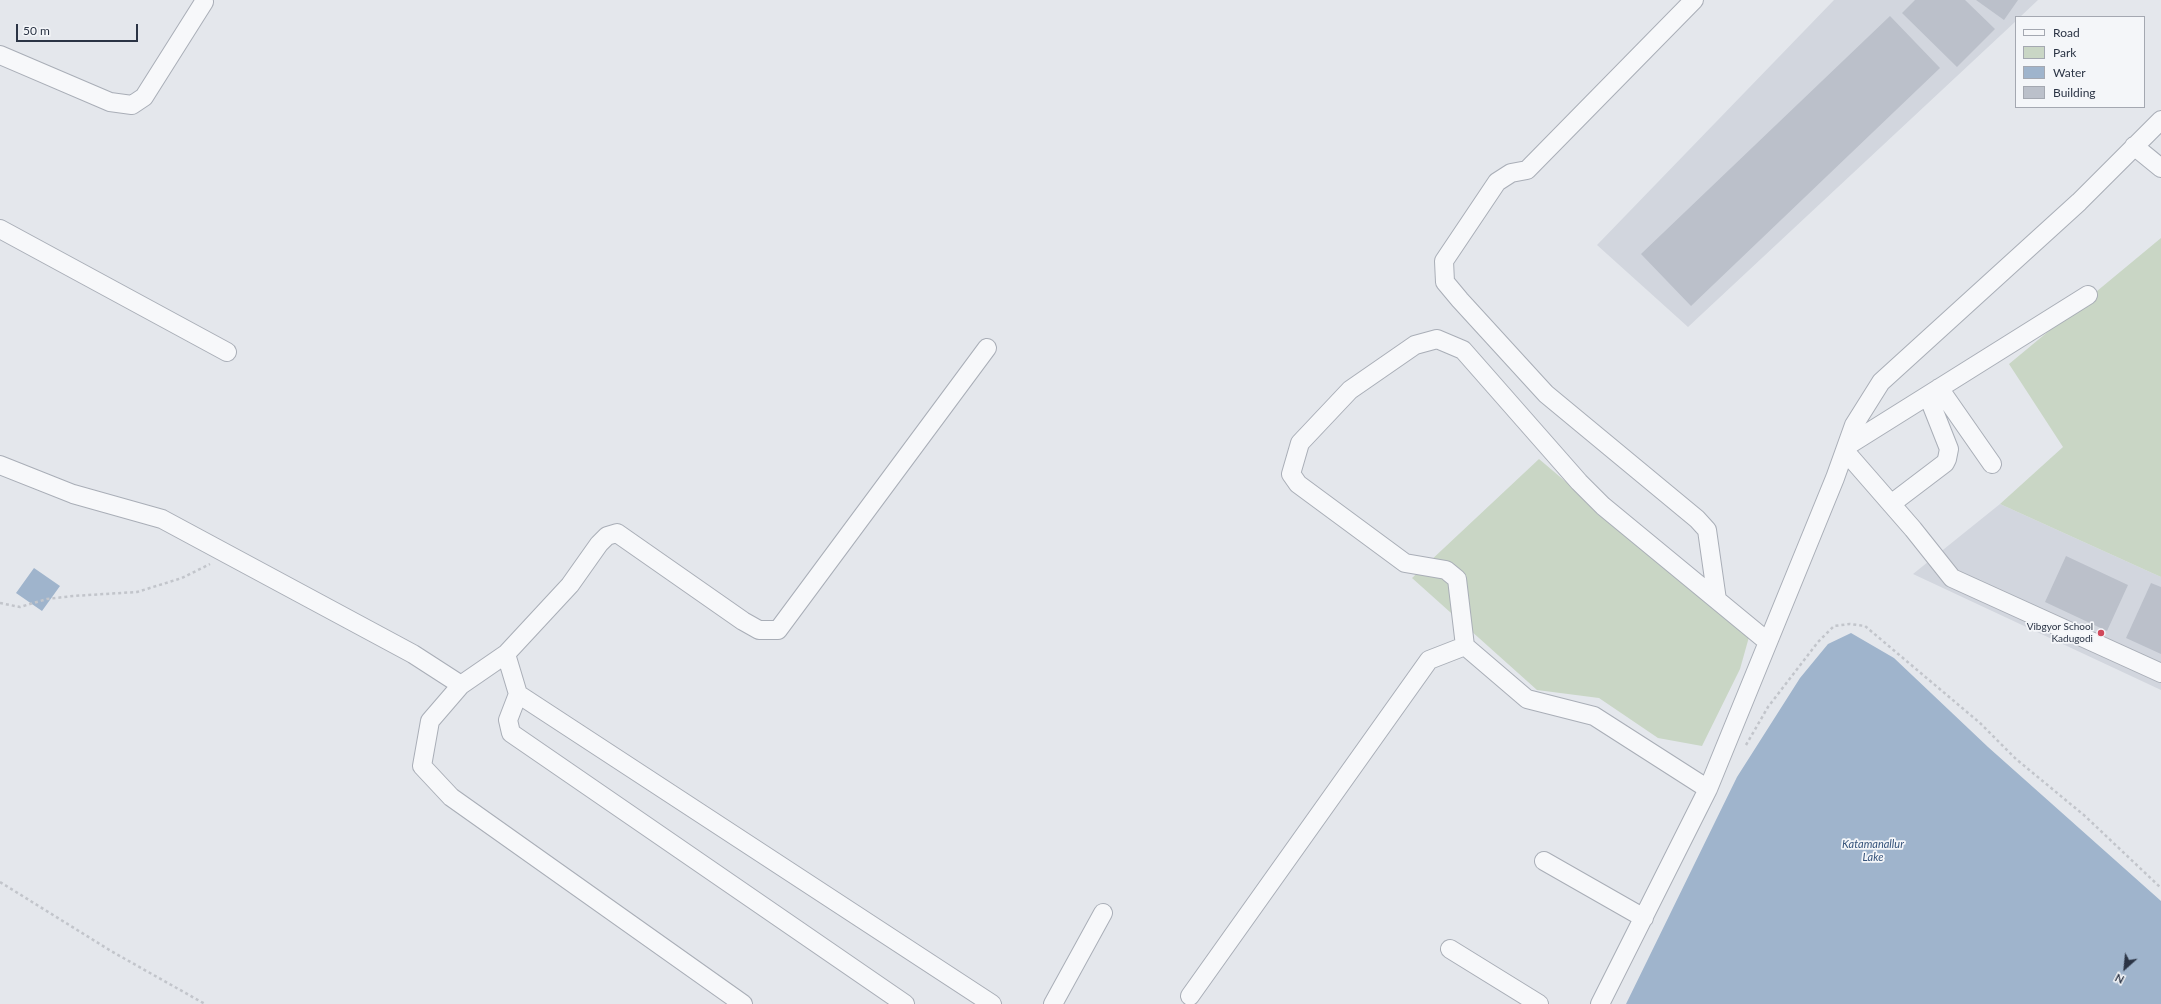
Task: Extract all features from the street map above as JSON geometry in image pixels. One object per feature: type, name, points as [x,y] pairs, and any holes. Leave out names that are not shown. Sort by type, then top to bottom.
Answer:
[{"type":"street","points":[[1694,0],[1527,170],[1511,173],[1497,182],[1444,261],[1445,282],[1546,394],[1697,519],[1707,530],[1717,600]]},
{"type":"street","points":[[0,54],[110,102],[132,105],[144,97],[204,2]]},
{"type":"street","points":[[1600,1004],[1708,790],[1854,425],[1881,382],[2079,202],[2161,120]]},
{"type":"street","points":[[2134,146],[2161,168]]},
{"type":"street","points":[[0,228],[227,352]]},
{"type":"street","points":[[1846,448],[2088,295]]},
{"type":"street","points":[[1708,790],[1594,716],[1527,698],[1465,646],[1457,579],[1446,570],[1405,563],[1298,484],[1292,474],[1300,443],[1350,390],[1415,345],[1437,339],[1463,350],[1579,482],[1603,506],[1768,642]]},
{"type":"street","points":[[743,1004],[451,797],[422,766],[430,721],[461,685],[506,654],[570,585],[599,544],[607,536],[617,532],[743,621],[758,630],[778,630],[987,348]]},
{"type":"street","points":[[1934,392],[1992,464]]},
{"type":"street","points":[[1891,504],[1945,463],[1947,459],[1949,449],[1934,392]]},
{"type":"street","points":[[1846,448],[1952,578],[2161,673]]},
{"type":"street","points":[[0,465],[73,494],[162,519],[413,654],[461,685]]},
{"type":"street","points":[[1190,996],[1429,660],[1465,646]]},
{"type":"street","points":[[506,654],[518,694],[508,720],[511,733],[904,1004]]},
{"type":"street","points":[[518,694],[992,1004]]},
{"type":"street","points":[[1544,861],[1644,918]]},
{"type":"street","points":[[1053,1004],[1103,913]]},
{"type":"street","points":[[1450,949],[1539,1004]]},
{"type":"path","points":[[0,603],[20,607],[47,600],[73,596],[137,592],[182,578],[208,564],[238,561]]},
{"type":"path","points":[[1744,748],[1768,707],[1818,642],[1834,626],[1850,624],[1865,626],[1980,723],[2016,759],[2085,816],[2161,888]]},
{"type":"path","points":[[0,882],[111,951],[205,1004]]},
{"type":"shaded area","points":[[1834,0],[2038,0],[2021,16],[2015,16],[2015,22],[1688,327],[1597,245]]},
{"type":"shaded area","name":"Vibgyor School Kadugodi","points":[[2000,504],[2161,577],[2161,690],[1913,574]]},
{"type":"green space","points":[[2161,238],[2161,577],[2000,504],[2063,447],[2009,364]]},
{"type":"green space","points":[[1539,459],[1749,637],[1740,669],[1702,746],[1658,738],[1599,698],[1537,690],[1412,578]]},
{"type":"water","points":[[34,568],[60,586],[42,611],[16,593]]},
{"type":"water","name":"Katamanallur Lake","points":[[1851,633],[1894,658],[1988,747],[2161,901],[2161,1004],[1626,1004],[1737,777],[1800,678],[1828,644]]},
{"type":"building","points":[[1915,0],[1965,0],[1995,29],[1957,67],[1902,13]]},
{"type":"building","points":[[1976,0],[2018,0],[2004,20]]},
{"type":"building","points":[[1890,16],[1940,68],[1691,306],[1641,254]]},
{"type":"building","points":[[2066,556],[2128,585],[2107,631],[2045,602]]},
{"type":"building","points":[[2151,583],[2161,587],[2161,654],[2126,638]]},
{"type":"place","name":"Vibgyor School Kadugodi","points":[[2101,633]]}]
